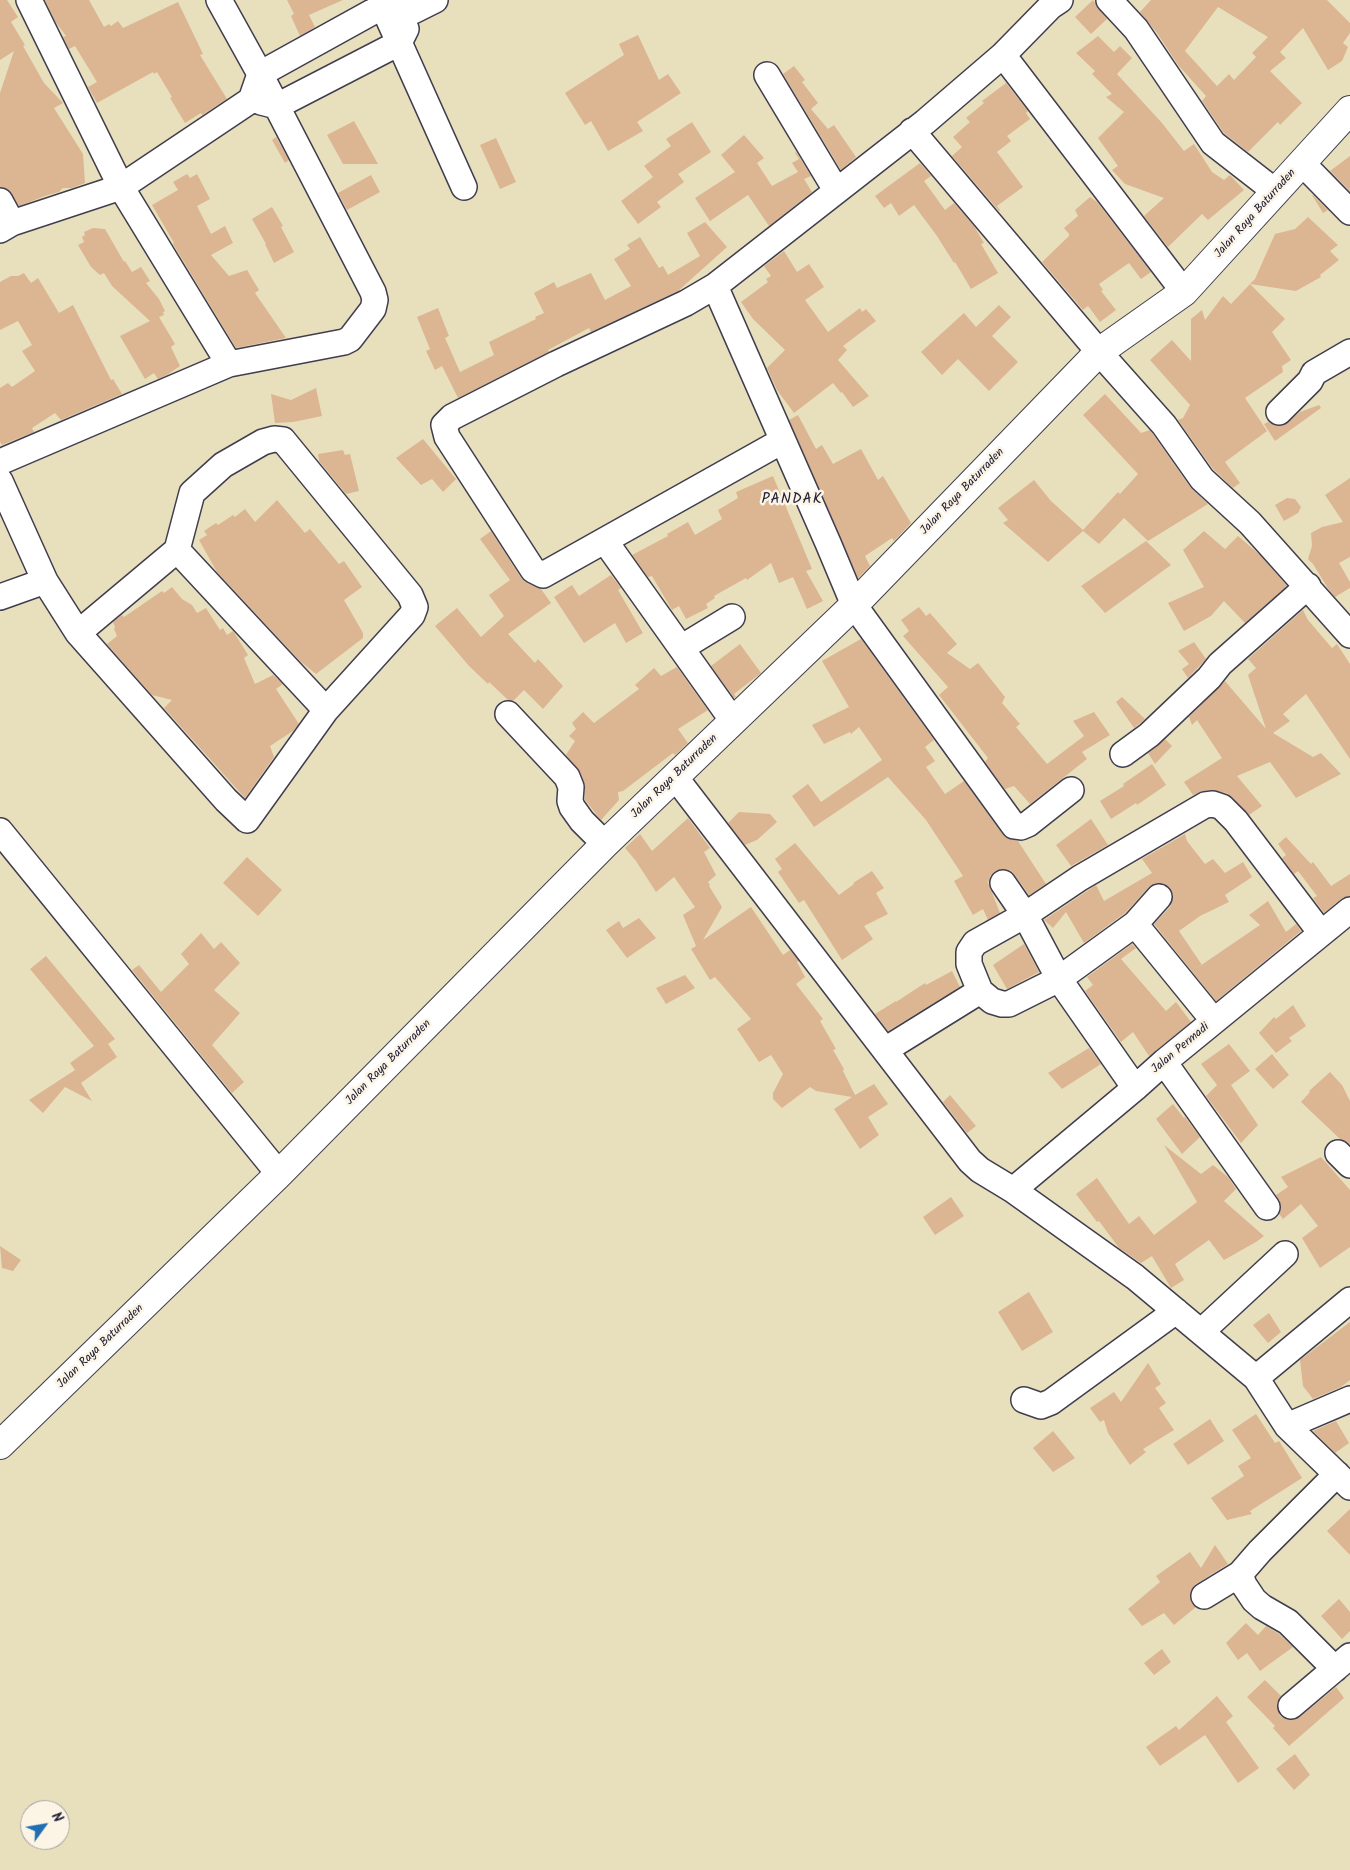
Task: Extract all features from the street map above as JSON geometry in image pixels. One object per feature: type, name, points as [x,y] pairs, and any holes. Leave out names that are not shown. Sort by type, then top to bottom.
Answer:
[{"type":"main road","name":"Jalan Raya Baturraden","points":[[0,1445],[279,1174],[605,844],[854,605],[1099,352],[1184,292],[1350,110]]},
{"type":"street","points":[[29,0],[121,188],[228,364]]},
{"type":"street","points":[[0,462],[228,364],[350,340],[373,309],[375,300],[373,292],[277,106],[219,0]]},
{"type":"street","points":[[782,441],[543,575],[536,573],[447,437],[444,425],[452,417],[556,364],[686,303],[715,286],[912,132],[1003,55],[1051,6],[1060,0]]},
{"type":"street","points":[[1109,0],[1136,28],[1213,144],[1276,192]]},
{"type":"street","points":[[0,201],[6,226],[121,188],[251,100],[260,74],[382,3],[424,6],[399,43],[277,106],[251,100]]},
{"type":"street","points":[[382,3],[464,187]]},
{"type":"street","points":[[1003,55],[1184,292]]},
{"type":"street","points":[[767,75],[836,190]]},
{"type":"street","points":[[912,132],[1099,352],[1164,425],[1202,479],[1250,523],[1350,635]]},
{"type":"street","points":[[1302,164],[1350,212]]},
{"type":"street","points":[[715,286],[854,605],[1014,826],[1022,827],[1028,824],[1071,790]]},
{"type":"street","points":[[1279,412],[1310,381],[1314,373],[1350,352]]},
{"type":"street","points":[[0,481],[45,581],[78,633],[226,800],[247,820],[326,710],[412,615],[415,606],[410,595],[283,440],[274,439],[263,442],[223,465],[192,494],[178,550],[78,633]]},
{"type":"street","points":[[605,541],[734,721]]},
{"type":"street","points":[[178,550],[326,710]]},
{"type":"street","points":[[0,597],[45,581]]},
{"type":"street","points":[[1123,754],[1149,735],[1210,678],[1220,664],[1308,586]]},
{"type":"street","points":[[681,648],[732,618]]},
{"type":"street","points":[[508,714],[566,777],[571,787],[570,801],[572,807],[582,821],[605,844]]},
{"type":"street","points":[[675,777],[970,1161],[980,1170],[1013,1190],[1135,1277],[1256,1378],[1287,1426],[1343,1480],[1260,1551],[1240,1574],[1204,1596]]},
{"type":"street","points":[[1158,897],[1135,924],[1059,979],[1008,1004],[992,1001],[980,991],[969,964],[969,952],[975,943],[1163,828],[1205,805],[1213,804],[1222,808],[1236,821],[1321,933]]},
{"type":"street","points":[[0,831],[279,1174]]},
{"type":"street","points":[[1003,883],[1025,914],[1059,979],[1135,1088]]},
{"type":"street","name":"Jalan Permadi","points":[[1013,1190],[1164,1062],[1350,910]]},
{"type":"street","points":[[1135,924],[1214,1021]]},
{"type":"street","points":[[885,1050],[980,991]]},
{"type":"street","points":[[1164,1062],[1268,1207]]},
{"type":"street","points":[[1200,1332],[1285,1254]]},
{"type":"street","points":[[1256,1378],[1350,1300]]},
{"type":"street","points":[[1024,1400],[1041,1406],[1051,1402],[1176,1311]]},
{"type":"street","points":[[1287,1426],[1350,1399]]},
{"type":"street","points":[[1240,1574],[1244,1585],[1254,1600],[1262,1607],[1288,1622],[1343,1663],[1291,1706]]},
{"type":"building","points":[[0,0],[7,0],[18,17],[11,22],[44,83],[63,103],[54,108],[83,154],[85,183],[72,188],[63,188],[59,192],[19,206],[8,189],[0,187],[0,93],[14,51],[0,60]]},
{"type":"building","points":[[45,0],[89,0],[104,27],[109,24],[111,26],[118,21],[123,28],[178,2],[203,54],[200,55],[227,99],[185,123],[157,72],[154,74],[153,72],[97,103],[88,87],[97,82],[75,46],[69,49],[63,37],[66,36],[55,21]]},
{"type":"building","points":[[287,0],[343,0],[309,15],[315,27],[300,36],[291,16],[294,14]]},
{"type":"building","points":[[1093,0],[1107,19],[1091,34],[1075,17]]},
{"type":"building","points":[[1151,0],[1327,0],[1350,23],[1350,33],[1343,43],[1348,47],[1342,61],[1328,70],[1303,28],[1280,52],[1286,58],[1270,71],[1302,103],[1280,125],[1278,122],[1248,152],[1224,133],[1202,101],[1206,96],[1178,65],[1157,33],[1140,12]],"holes":[[[1218,7],[1268,37],[1252,53],[1256,57],[1234,80],[1229,74],[1217,86],[1185,51]]]},
{"type":"building","points":[[638,35],[659,80],[668,74],[681,93],[637,122],[643,131],[608,151],[591,121],[585,125],[565,93],[624,55],[619,44]]},
{"type":"building","points":[[1098,36],[1114,52],[1120,46],[1132,58],[1117,74],[1162,123],[1184,151],[1194,144],[1212,172],[1224,180],[1230,175],[1244,190],[1208,220],[1202,214],[1168,247],[1144,216],[1164,198],[1125,184],[1112,170],[1118,166],[1098,138],[1124,112],[1106,97],[1112,94],[1092,74],[1095,71],[1076,53]]},
{"type":"building","points":[[794,66],[805,80],[802,82],[818,103],[811,109],[828,129],[834,125],[856,157],[841,170],[783,74]]},
{"type":"building","points":[[1006,83],[1028,111],[1026,113],[1030,119],[1007,136],[1011,141],[997,152],[1023,187],[997,206],[999,211],[952,156],[962,147],[953,137],[970,122],[966,118],[984,103],[982,101]]},
{"type":"building","points":[[354,121],[378,164],[343,164],[327,135]]},
{"type":"building","points":[[692,122],[711,152],[678,174],[684,182],[657,202],[661,207],[638,224],[621,201],[653,177],[644,166],[671,146],[666,139]]},
{"type":"building","points":[[744,135],[764,158],[757,163],[772,186],[798,172],[792,163],[799,159],[796,152],[811,176],[804,179],[812,192],[769,226],[748,195],[710,221],[695,198],[735,172],[721,155]]},
{"type":"building","points":[[276,137],[289,160],[285,163],[272,140]]},
{"type":"building","points":[[496,138],[516,182],[500,189],[480,145]]},
{"type":"building","points":[[1350,156],[1350,191],[1330,171]]},
{"type":"building","points":[[920,163],[931,176],[924,181],[945,210],[954,203],[974,226],[984,243],[981,244],[998,273],[971,289],[955,262],[914,205],[899,216],[891,203],[884,208],[875,196]]},
{"type":"building","points":[[187,174],[190,178],[197,174],[210,199],[197,206],[211,234],[225,226],[233,243],[211,255],[229,276],[247,270],[259,290],[255,293],[286,338],[236,348],[173,244],[152,205],[178,190],[173,182]]},
{"type":"building","points":[[371,175],[380,192],[347,210],[338,193]]},
{"type":"building","points":[[1313,195],[1328,210],[1323,213]]},
{"type":"building","points":[[1090,197],[1097,202],[1151,272],[1141,279],[1129,263],[1099,284],[1103,290],[1101,291],[1116,310],[1100,322],[1088,306],[1083,310],[1042,262],[1069,236],[1064,228],[1078,216],[1075,210]]},
{"type":"building","points":[[272,207],[283,226],[281,227],[294,252],[274,263],[252,219]]},
{"type":"building","points":[[1308,217],[1338,245],[1330,251],[1339,260],[1320,275],[1321,277],[1296,291],[1250,284],[1255,279],[1275,234],[1295,229]]},
{"type":"building","points":[[705,222],[727,247],[678,291],[591,332],[589,328],[548,350],[549,352],[458,398],[442,366],[435,370],[426,351],[430,349],[417,317],[438,308],[449,336],[445,338],[460,372],[494,355],[489,342],[536,319],[535,317],[544,313],[534,293],[554,282],[557,288],[591,273],[605,300],[631,286],[614,259],[630,249],[627,245],[640,237],[659,268],[663,266],[668,275],[700,256],[687,233]]},
{"type":"building","points":[[93,228],[105,229],[132,272],[141,267],[150,281],[146,283],[159,299],[165,311],[163,312],[164,315],[159,317],[175,344],[171,347],[180,366],[167,375],[158,379],[154,373],[145,379],[120,336],[150,321],[112,286],[104,273],[100,275],[91,267],[78,245],[84,242],[82,237],[85,235],[84,232]]},
{"type":"building","points":[[784,251],[797,272],[809,264],[824,287],[805,300],[828,332],[860,308],[862,312],[866,309],[876,321],[843,346],[847,350],[838,360],[869,396],[853,407],[833,383],[794,413],[777,390],[767,368],[785,350],[753,319],[741,302],[768,282],[766,279],[771,276],[764,266]]},
{"type":"building","points":[[24,273],[31,283],[38,278],[59,313],[73,305],[111,380],[113,379],[122,394],[61,420],[55,413],[32,428],[34,432],[2,445],[0,442],[0,388],[8,383],[12,387],[35,371],[22,351],[32,345],[18,321],[0,330],[0,282],[11,276],[18,276]]},
{"type":"building","points":[[1250,284],[1285,319],[1272,332],[1291,360],[1282,366],[1283,372],[1245,398],[1267,431],[1225,462],[1240,483],[1233,488],[1213,469],[1178,420],[1183,418],[1190,405],[1150,360],[1172,340],[1191,361],[1191,319],[1202,310],[1205,320],[1223,296],[1231,304]]},
{"type":"building","points":[[999,305],[1011,317],[992,336],[1018,362],[989,391],[958,359],[942,375],[921,352],[964,313],[976,327]]},
{"type":"building","points":[[316,388],[322,416],[293,422],[275,423],[271,394],[291,400]]},
{"type":"building","points":[[1105,394],[1141,433],[1150,430],[1190,487],[1208,504],[1148,541],[1124,518],[1099,544],[1083,531],[1048,562],[1003,523],[1008,520],[998,508],[1034,480],[1051,501],[1083,530],[1118,492],[1120,494],[1138,474],[1083,415]]},
{"type":"building","points":[[1319,405],[1321,408],[1275,441],[1264,424],[1268,422],[1275,426],[1283,426],[1300,412]]},
{"type":"building","points":[[798,415],[816,449],[822,445],[833,464],[861,449],[878,480],[883,476],[911,523],[894,541],[892,538],[865,556],[870,566],[858,578],[789,420]]},
{"type":"building","points":[[423,439],[456,479],[443,492],[432,479],[421,485],[396,458]]},
{"type":"building","points":[[343,450],[345,455],[350,454],[359,491],[346,494],[319,461],[318,454]]},
{"type":"building","points":[[773,476],[812,569],[806,571],[823,601],[807,609],[793,577],[779,583],[771,563],[747,580],[746,578],[714,596],[715,598],[706,604],[708,608],[686,619],[679,606],[672,610],[652,576],[648,577],[632,555],[668,536],[667,534],[688,522],[695,535],[722,519],[718,510],[738,498],[736,492]]},
{"type":"building","points":[[1350,478],[1350,557],[1339,563],[1350,582],[1350,588],[1335,597],[1308,559],[1312,546],[1311,533],[1322,527],[1343,522],[1325,495]]},
{"type":"building","points":[[1287,498],[1295,499],[1301,507],[1298,513],[1284,521],[1275,505]]},
{"type":"building","points":[[277,500],[305,533],[310,529],[339,564],[344,561],[362,587],[344,600],[363,633],[363,638],[316,674],[300,661],[217,572],[199,540],[207,535],[204,531],[216,523],[218,525],[233,515],[235,517],[245,509],[255,522]]},
{"type":"building","points":[[491,531],[521,578],[541,589],[551,603],[508,634],[535,663],[538,659],[563,686],[543,709],[524,690],[513,701],[508,700],[469,666],[435,626],[457,608],[481,637],[504,616],[489,595],[510,580],[480,539]]},
{"type":"building","points":[[1204,531],[1225,549],[1238,536],[1260,555],[1287,586],[1245,623],[1224,601],[1211,616],[1184,631],[1168,603],[1204,587],[1183,550]]},
{"type":"building","points":[[1146,541],[1171,565],[1105,613],[1081,586]]},
{"type":"building","points":[[611,575],[621,588],[618,590],[643,633],[626,643],[615,623],[584,643],[554,597],[572,585],[579,596]]},
{"type":"building","points":[[172,587],[182,599],[192,605],[197,613],[206,608],[220,630],[223,628],[227,635],[233,631],[248,655],[244,658],[255,684],[273,675],[283,684],[276,689],[299,724],[293,731],[270,746],[274,757],[245,798],[164,708],[172,700],[152,695],[107,644],[117,636],[113,622],[122,615],[124,617],[162,591],[164,593]]},
{"type":"building","points":[[919,607],[926,616],[930,613],[957,644],[947,653],[970,669],[978,663],[1005,697],[1002,703],[1020,724],[1016,727],[1047,764],[1084,736],[1073,721],[1094,712],[1110,735],[1082,752],[1087,759],[1030,804],[1014,786],[1005,789],[985,762],[988,758],[939,695],[948,687],[903,636],[909,631],[901,620]]},
{"type":"building","points":[[1303,610],[1308,620],[1332,648],[1337,644],[1350,664],[1350,759],[1306,694],[1283,714],[1290,721],[1273,733],[1313,757],[1321,753],[1341,774],[1296,798],[1270,762],[1237,776],[1262,806],[1249,815],[1227,793],[1211,790],[1193,795],[1184,782],[1222,758],[1197,720],[1192,725],[1189,717],[1225,681],[1266,729],[1248,675],[1256,668],[1248,659]]},
{"type":"building","points":[[861,639],[934,740],[925,747],[935,761],[926,767],[945,794],[964,781],[1003,835],[1018,841],[1046,884],[1029,895],[1010,870],[1002,869],[995,871],[990,876],[989,882],[987,880],[1000,913],[988,920],[983,909],[973,915],[954,881],[963,876],[926,820],[888,777],[814,827],[792,796],[808,784],[821,802],[882,760],[859,727],[851,734],[850,732],[824,744],[812,725],[849,707],[822,661]]},
{"type":"building","points":[[1194,642],[1206,659],[1188,678],[1182,669],[1189,664],[1178,651]]},
{"type":"building","points":[[740,644],[761,673],[734,694],[736,697],[734,698],[711,666]]},
{"type":"building","points":[[677,667],[708,710],[678,729],[688,743],[675,755],[673,753],[623,791],[618,792],[619,800],[601,820],[585,800],[584,782],[580,772],[566,755],[575,741],[569,736],[576,729],[572,723],[583,712],[594,723],[639,689],[635,685],[654,668],[661,676]]},
{"type":"building","points":[[1122,697],[1145,719],[1134,728],[1116,702]]},
{"type":"building","points":[[1165,739],[1172,746],[1155,764],[1148,753]]},
{"type":"building","points":[[1152,764],[1166,785],[1137,805],[1136,803],[1111,819],[1100,801],[1124,786],[1123,784]]},
{"type":"building","points":[[739,812],[770,814],[777,822],[757,840],[745,845],[728,823]]},
{"type":"building","points":[[688,818],[710,848],[704,852],[716,875],[708,882],[722,907],[703,940],[751,907],[783,955],[790,950],[799,961],[797,962],[805,977],[796,984],[823,1019],[820,1021],[836,1049],[833,1050],[844,1069],[843,1071],[855,1095],[874,1084],[888,1104],[868,1117],[879,1135],[860,1149],[834,1109],[852,1097],[816,1091],[810,1087],[782,1108],[773,1099],[773,1093],[783,1074],[771,1055],[759,1062],[737,1029],[751,1019],[715,977],[710,980],[691,949],[696,946],[683,915],[695,907],[674,877],[656,892],[636,861],[625,848],[640,834],[652,851]]},
{"type":"building","points":[[1091,819],[1108,845],[1071,866],[1056,845]]},
{"type":"building","points":[[1185,834],[1187,841],[1205,864],[1213,859],[1225,873],[1243,862],[1252,877],[1225,895],[1229,902],[1200,916],[1179,931],[1202,965],[1260,925],[1249,915],[1268,901],[1286,932],[1296,924],[1301,931],[1216,1001],[1154,924],[1170,907],[1173,900],[1169,887],[1162,883],[1155,883],[1149,887],[1125,913],[1084,943],[1066,912],[1053,928],[1044,920],[1096,885],[1104,901],[1152,873],[1142,859]]},
{"type":"building","points":[[1286,837],[1311,864],[1313,862],[1331,886],[1350,874],[1350,896],[1341,899],[1324,913],[1313,898],[1317,896],[1298,871],[1294,874],[1282,858],[1286,855],[1278,844]]},
{"type":"building","points":[[795,843],[839,895],[872,871],[884,888],[876,893],[888,914],[864,926],[873,939],[842,960],[804,900],[799,903],[778,872],[782,869],[775,859]]},
{"type":"building","points":[[247,857],[282,890],[258,916],[223,883]]},
{"type":"building","points":[[639,918],[656,938],[627,958],[606,930],[619,921],[623,928]]},
{"type":"building","points":[[201,933],[214,949],[221,942],[240,963],[214,990],[240,1013],[212,1045],[244,1082],[232,1093],[132,970],[139,965],[161,992],[189,964],[181,954]]},
{"type":"building","points":[[1024,944],[1039,972],[1007,989],[993,965]]},
{"type":"building","points":[[1132,944],[1136,948],[1121,959],[1166,1011],[1176,1002],[1191,1022],[1149,1056],[1133,1032],[1121,1042],[1085,991],[1093,985],[1087,977]]},
{"type":"building","points":[[46,956],[115,1039],[108,1044],[117,1057],[81,1083],[92,1101],[65,1087],[43,1113],[29,1100],[75,1070],[70,1063],[94,1046],[30,969]]},
{"type":"building","points":[[952,971],[960,987],[888,1031],[875,1014],[925,983],[926,985]]},
{"type":"building","points":[[685,975],[695,988],[666,1004],[656,988]]},
{"type":"building","points":[[1293,1005],[1306,1026],[1289,1038],[1292,1041],[1276,1053],[1259,1033],[1274,1017],[1276,1019]]},
{"type":"building","points":[[1229,1044],[1250,1071],[1231,1085],[1258,1125],[1241,1143],[1206,1096],[1217,1085],[1201,1064]]},
{"type":"building","points":[[1089,1048],[1101,1064],[1062,1089],[1048,1073]]},
{"type":"building","points":[[1272,1054],[1289,1075],[1273,1089],[1255,1069]]},
{"type":"building","points":[[1330,1072],[1342,1085],[1350,1101],[1350,1145],[1340,1139],[1301,1102],[1309,1091]]},
{"type":"building","points":[[950,1095],[976,1126],[967,1133],[943,1102]]},
{"type":"building","points":[[1173,1104],[1200,1137],[1182,1154],[1156,1119]]},
{"type":"building","points":[[1164,1145],[1201,1174],[1213,1165],[1228,1177],[1236,1189],[1224,1201],[1264,1236],[1224,1260],[1209,1240],[1175,1264],[1184,1280],[1171,1288],[1152,1256],[1141,1263],[1119,1248],[1076,1194],[1097,1178],[1129,1224],[1139,1216],[1154,1235],[1197,1202]]},
{"type":"building","points":[[1321,1157],[1350,1190],[1350,1247],[1320,1268],[1302,1238],[1318,1226],[1301,1204],[1283,1219],[1279,1214],[1281,1205],[1276,1195],[1288,1187],[1281,1177]]},
{"type":"building","points":[[951,1197],[964,1216],[935,1235],[923,1217]]},
{"type":"building","points":[[0,1246],[21,1260],[13,1271],[2,1268]]},
{"type":"building","points":[[1029,1292],[1053,1332],[1022,1351],[998,1312]]},
{"type":"building","points":[[1269,1313],[1281,1332],[1268,1343],[1253,1325]]},
{"type":"building","points":[[1350,1322],[1350,1380],[1341,1387],[1313,1399],[1303,1386],[1300,1360]]},
{"type":"building","points":[[1148,1363],[1161,1384],[1155,1388],[1166,1403],[1159,1408],[1174,1430],[1143,1449],[1146,1452],[1130,1465],[1108,1433],[1104,1420],[1100,1422],[1090,1408],[1114,1392],[1121,1402]]},
{"type":"building","points":[[1256,1414],[1275,1443],[1279,1441],[1302,1478],[1250,1511],[1252,1514],[1227,1520],[1211,1498],[1244,1476],[1238,1466],[1251,1458],[1232,1430]]},
{"type":"building","points":[[1210,1419],[1224,1441],[1188,1465],[1173,1444]]},
{"type":"building","points":[[1336,1421],[1349,1443],[1335,1453],[1313,1431]]},
{"type":"building","points":[[1053,1431],[1075,1458],[1053,1472],[1033,1448]]},
{"type":"building","points":[[1350,1509],[1350,1555],[1327,1531]]},
{"type":"building","points":[[1215,1545],[1228,1564],[1196,1584],[1192,1589],[1190,1597],[1196,1607],[1174,1625],[1164,1613],[1142,1626],[1128,1609],[1160,1582],[1156,1576],[1190,1552],[1201,1568]]},
{"type":"building","points":[[1339,1599],[1350,1612],[1350,1631],[1342,1639],[1321,1616]]},
{"type":"building","points":[[1246,1623],[1258,1635],[1266,1626],[1279,1634],[1293,1647],[1260,1671],[1247,1653],[1238,1660],[1226,1643]]},
{"type":"building","points":[[1162,1649],[1171,1662],[1154,1675],[1144,1663]]},
{"type":"building","points":[[1265,1680],[1281,1696],[1277,1702],[1277,1709],[1280,1716],[1287,1720],[1294,1720],[1300,1717],[1336,1687],[1344,1698],[1289,1746],[1273,1728],[1275,1726],[1247,1697]]},
{"type":"building","points":[[1217,1696],[1233,1716],[1226,1722],[1259,1768],[1238,1783],[1205,1735],[1160,1766],[1146,1747],[1176,1726],[1179,1730]]},
{"type":"building","points":[[1295,1754],[1310,1775],[1294,1790],[1276,1769]]},
{"type":"district","name":"PANDAK","points":[[792,500]]}]
